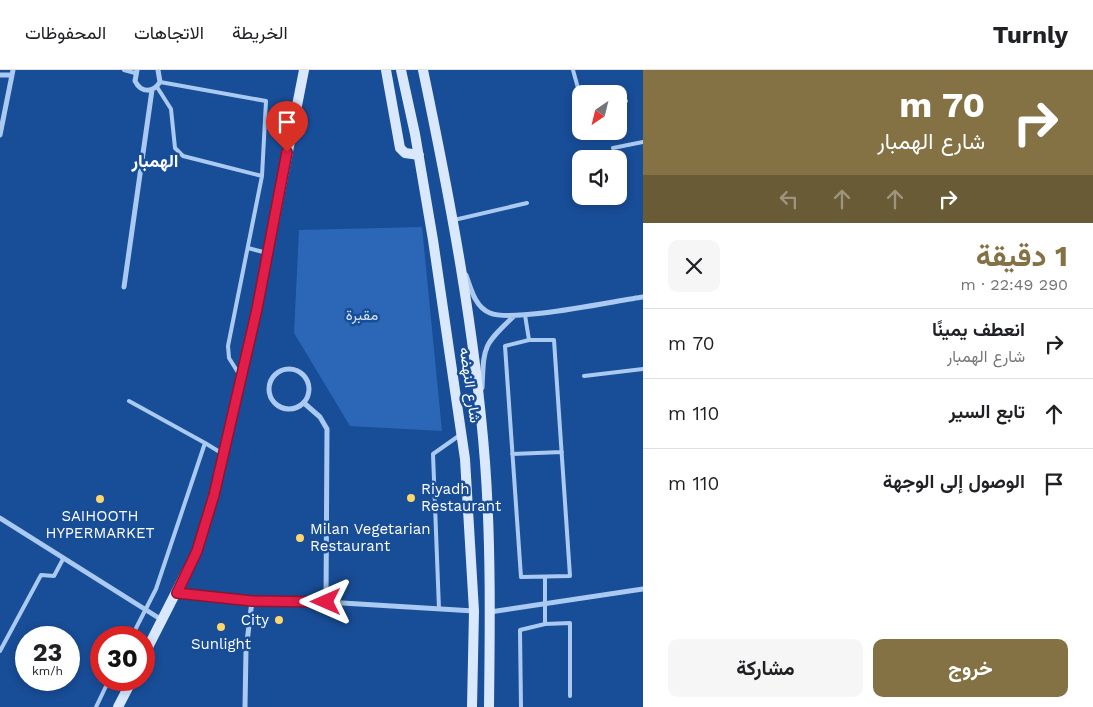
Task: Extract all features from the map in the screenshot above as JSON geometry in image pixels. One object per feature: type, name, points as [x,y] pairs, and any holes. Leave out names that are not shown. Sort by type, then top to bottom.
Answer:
[{"type":"main road","points":[[155,634],[197,551],[214,495],[240,375],[257,309],[304,70]]},
{"type":"main road","points":[[386,70],[400,148],[405,153],[419,155]]},
{"type":"main road","name":"شارع النهضه","points":[[401,70],[419,155],[461,434],[474,611],[472,707]]},
{"type":"main road","name":"شارع النهضه","points":[[423,70],[458,254],[480,410],[485,462],[490,612],[489,707]]},
{"type":"main road","points":[[118,707],[126,691]]},
{"type":"street","points":[[124,287],[152,90],[159,84],[158,70]]},
{"type":"street","points":[[136,71],[137,86],[141,89],[152,90]]},
{"type":"street","points":[[0,75],[12,73],[0,134]]},
{"type":"street","points":[[458,254],[479,306],[490,314],[513,317],[643,297]]},
{"type":"street","points":[[480,410],[482,358],[490,338],[513,317]]},
{"type":"street","points":[[289,368],[304,374],[310,389],[304,403],[289,410],[274,403],[268,388],[274,374],[289,368]]},
{"type":"street","points":[[304,403],[320,417],[327,429],[326,602]]},
{"type":"street","points":[[0,518],[162,620]]},
{"type":"street","points":[[490,612],[643,589]]},
{"type":"street","points":[[177,593],[252,601],[326,602],[474,611]]},
{"type":"street","points":[[245,707],[246,650],[252,601]]},
{"type":"lane","points":[[124,70],[136,71]]},
{"type":"lane","points":[[573,70],[577,85]]},
{"type":"lane","points":[[159,84],[266,101],[262,176],[228,346],[229,358],[240,375]]},
{"type":"lane","points":[[159,84],[171,109],[175,148],[183,156],[262,176]]},
{"type":"lane","points":[[614,148],[643,142]]},
{"type":"lane","points":[[452,220],[527,203]]},
{"type":"lane","points":[[248,248],[267,253]]},
{"type":"lane","points":[[526,315],[529,340]]},
{"type":"lane","points":[[529,340],[554,340],[562,452],[570,576],[521,577],[505,346],[529,340]]},
{"type":"lane","points":[[584,376],[643,369]]},
{"type":"lane","points":[[129,401],[223,454]]},
{"type":"lane","points":[[439,609],[433,454],[461,434]]},
{"type":"lane","points":[[137,626],[165,563],[205,443]]},
{"type":"lane","points":[[512,454],[562,452]]},
{"type":"lane","points":[[0,651],[41,575],[54,576],[63,559]]},
{"type":"lane","points":[[545,577],[545,624]]},
{"type":"lane","points":[[521,707],[520,630],[545,624],[570,623],[570,696]]},
{"type":"lane","points":[[96,707],[104,691]]},
{"type":"green space","name":"مقبرة","points":[[422,227],[442,431],[350,426],[294,333],[299,230]]},
{"type":"place","name":"Riyadh Restaurant","points":[[411,498]]},
{"type":"place","name":"SAIHOOTH HYPERMARKET","points":[[100,499]]},
{"type":"place","name":"Milan Vegetarian Restaurant","points":[[300,538]]},
{"type":"place","name":"City","points":[[279,620]]},
{"type":"place","name":"Sunlight","points":[[221,627]]},
{"type":"district","name":"الهمبار","points":[[155,160]]},
{"type":"route","points":[[287,152],[257,309],[240,375],[214,495],[197,551],[177,593],[252,601],[326,602]]}]
